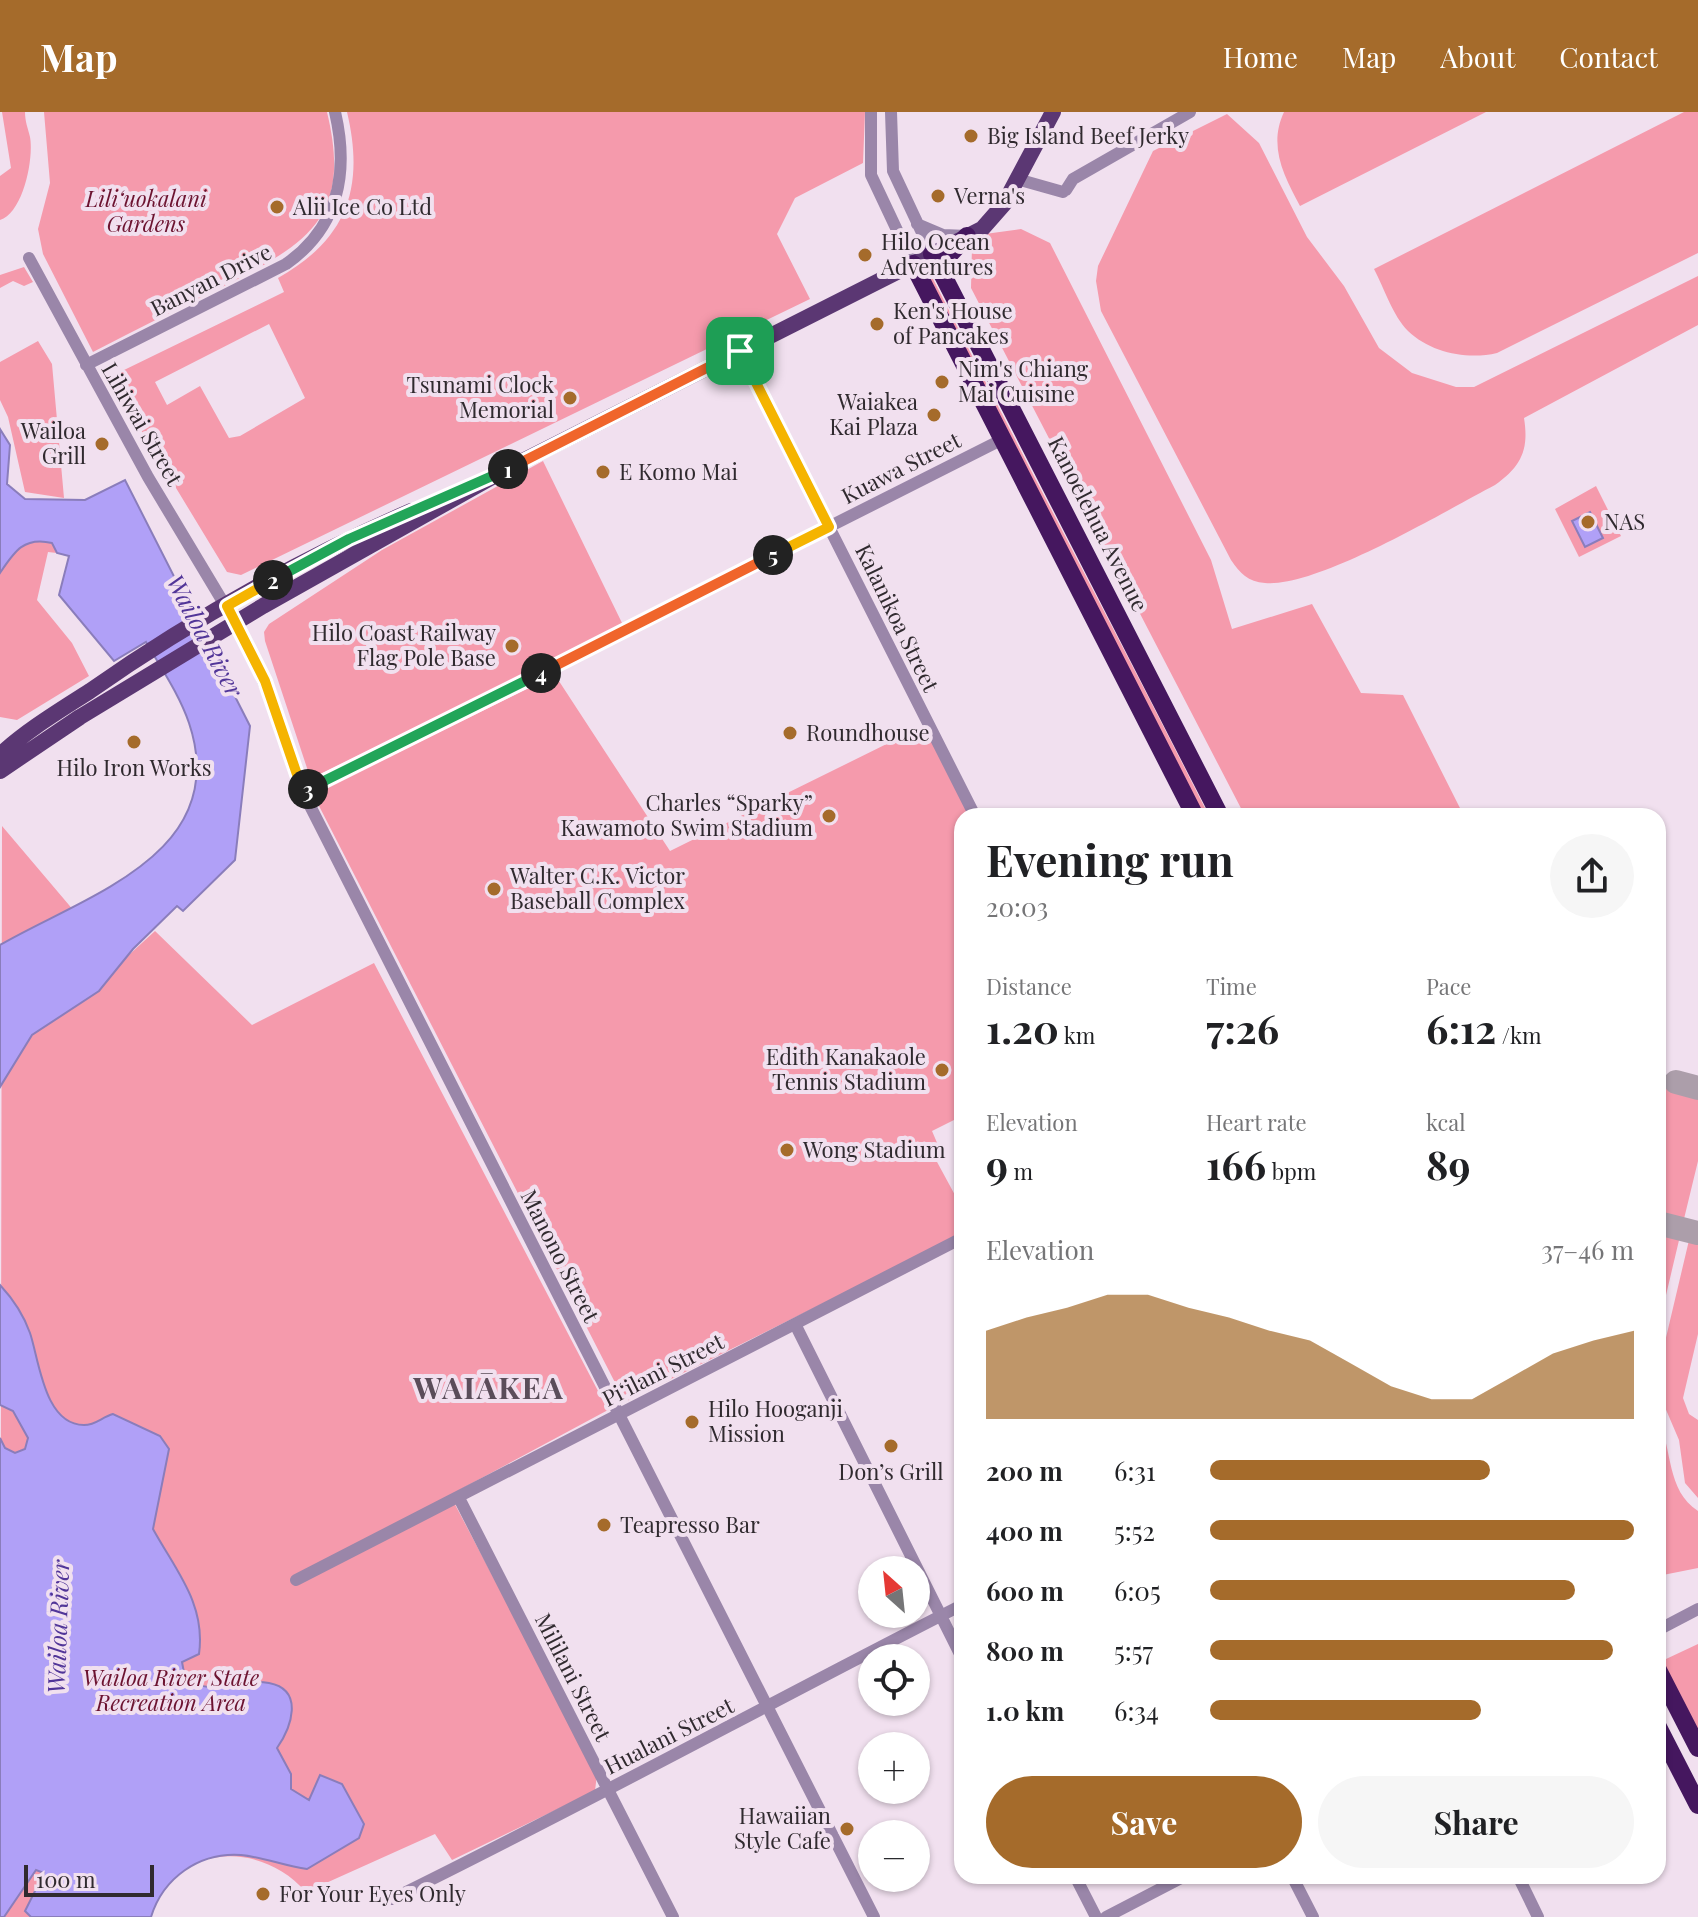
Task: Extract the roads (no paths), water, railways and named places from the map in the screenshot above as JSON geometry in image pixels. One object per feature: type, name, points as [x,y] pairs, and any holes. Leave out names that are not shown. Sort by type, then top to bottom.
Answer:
[{"type":"highway","points":[[946,282],[946,258],[967,236]]},
{"type":"highway","name":"Kanoelehua Avenue","points":[[932,254],[1216,808]]},
{"type":"highway","name":"Kanoelehua Avenue","points":[[913,264],[1191,808]]},
{"type":"highway","points":[[1666,1686],[1698,1748]]},
{"type":"highway","points":[[1666,1743],[1698,1805]]},
{"type":"main road","points":[[0,771],[154,671],[501,472],[982,229],[999,212],[1053,112]]},
{"type":"main road","points":[[0,755],[21,737],[145,654],[227,606],[349,539],[501,472]]},
{"type":"street","name":"Banyan Drive","points":[[86,365],[286,264],[309,245],[332,211],[341,181],[342,151],[335,112]]},
{"type":"street","points":[[871,112],[871,175],[913,264]]},
{"type":"street","points":[[891,112],[893,171],[932,254]]},
{"type":"street","points":[[1015,182],[1064,191],[1073,179],[1190,112]]},
{"type":"street","points":[[917,224],[943,235],[967,236]]},
{"type":"street","name":"Lihiwai Street","points":[[29,258],[148,477],[227,606]]},
{"type":"street","name":"Kalanikoa Street","points":[[740,351],[971,808]]},
{"type":"street","name":"Kuawa Street","points":[[303,792],[1003,439]]},
{"type":"street","name":"Manono Street","points":[[227,606],[265,681],[303,792],[874,1917]]},
{"type":"street","name":"Pi‘ilani Street","points":[[296,1580],[954,1242]]},
{"type":"street","points":[[795,1324],[954,1643]]},
{"type":"street","name":"Mililani Street","points":[[459,1498],[673,1917]]},
{"type":"street","name":"Hualani Street","points":[[392,1899],[609,1790],[661,1759],[766,1709],[954,1609]]},
{"type":"street","points":[[1666,1626],[1698,1609]]},
{"type":"street","points":[[1079,1884],[1096,1917]]},
{"type":"street","points":[[1106,1917],[1170,1884]]},
{"type":"street","points":[[1296,1884],[1313,1917]]},
{"type":"street","points":[[1522,1884],[1538,1917]]},
{"type":"water","name":"Wailoa River","points":[[0,429],[10,445],[7,484],[25,499],[85,500],[125,480],[250,726],[235,860],[183,911],[177,906],[133,949],[99,991],[32,1035],[0,1087],[0,945],[108,888],[142,865],[171,838],[190,806],[197,768],[185,712],[146,642],[114,661],[59,595],[69,556],[57,553],[52,543],[34,542],[15,552],[0,573]]},
{"type":"water","points":[[1590,512],[1603,538],[1585,547],[1572,521]]},
{"type":"water","name":"Wailoa River","points":[[0,1285],[25,1320],[45,1389],[60,1414],[71,1422],[84,1425],[113,1414],[160,1436],[169,1449],[153,1529],[187,1588],[198,1619],[199,1654],[182,1662],[185,1678],[207,1687],[258,1682],[280,1687],[291,1701],[292,1711],[287,1730],[277,1748],[291,1774],[291,1789],[309,1800],[320,1775],[342,1784],[364,1824],[359,1838],[307,1869],[241,1855],[211,1858],[197,1863],[174,1879],[164,1890],[151,1917],[31,1917],[25,1911],[44,1873],[36,1870],[4,1917],[0,1917],[0,1438],[5,1448],[15,1453],[25,1449],[28,1438],[13,1411],[0,1405]]},
{"type":"place","name":"Big Island Beef Jerky","points":[[971,136]]},
{"type":"place","name":"Verna's","points":[[938,196]]},
{"type":"place","name":"Alii Ice Co Ltd","points":[[277,207]]},
{"type":"place","name":"Hilo Ocean Adventures","points":[[865,255]]},
{"type":"place","name":"Ken's House of Pancakes","points":[[877,324]]},
{"type":"place","name":"Nim's Chiang Mai Cuisine","points":[[942,382]]},
{"type":"place","name":"Tsunami Clock Memorial","points":[[570,398]]},
{"type":"place","name":"Waiakea Kai Plaza","points":[[934,415]]},
{"type":"place","name":"Wailoa Grill","points":[[102,444]]},
{"type":"place","name":"E Komo Mai","points":[[603,472]]},
{"type":"place","name":"NAS","points":[[1588,522]]},
{"type":"place","name":"Hilo Coast Railway Flag Pole Base","points":[[512,646]]},
{"type":"place","name":"Roundhouse","points":[[790,733]]},
{"type":"place","name":"Hilo Iron Works","points":[[134,742]]},
{"type":"place","name":"Charles “Sparky” Kawamoto Swim Stadium","points":[[829,816]]},
{"type":"place","name":"Walter C.K. Victor Baseball Complex","points":[[494,889]]},
{"type":"place","name":"Edith Kanakaole Tennis Stadium","points":[[942,1070]]},
{"type":"place","name":"Wong Stadium","points":[[787,1150]]},
{"type":"place","name":"Hilo Hooganji Mission","points":[[692,1422]]},
{"type":"place","name":"Don’s Grill","points":[[891,1446]]},
{"type":"place","name":"Teapresso Bar","points":[[604,1525]]},
{"type":"place","name":"Hawaiian Style Cafe","points":[[847,1829]]},
{"type":"place","name":"For Your Eyes Only","points":[[263,1894]]},
{"type":"district","name":"WAIĀKEA","points":[[489,1389]]},
{"type":"park label","name":"Liliʻuokalani Gardens","points":[[146,212]]},
{"type":"park label","name":"Wailoa River State Recreation Area","points":[[171,1690]]}]
